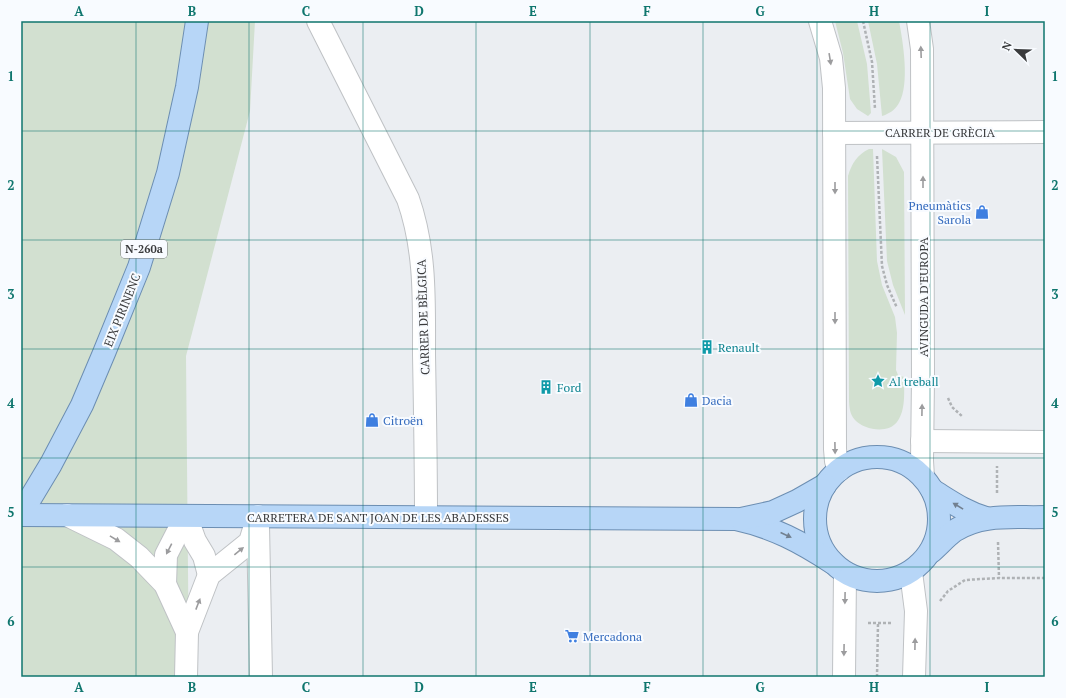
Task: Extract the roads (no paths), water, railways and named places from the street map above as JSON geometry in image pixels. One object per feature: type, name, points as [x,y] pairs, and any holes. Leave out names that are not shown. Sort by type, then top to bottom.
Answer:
[{"type":"main road","name":"EIX PIRINENC","points":[[21,514],[51,464],[82,406],[139,267],[168,173],[187,87],[198,21]]},
{"type":"main road","points":[[991,518],[974,515],[957,507],[927,483],[911,467],[897,460],[882,457],[867,458],[852,462],[832,478],[818,501],[815,517],[817,534],[823,550],[839,568],[858,579],[871,581],[885,581],[898,578],[919,564],[944,539],[955,531],[977,520],[991,518],[1045,518]]},
{"type":"main road","name":"CARRETERA DE SANT JOAN DE LES ABADESSES","points":[[736,520],[773,512],[797,501],[832,478]]},
{"type":"main road","points":[[919,564],[933,545],[938,531],[939,517],[937,503],[927,483]]},
{"type":"main road","name":"CARRETERA DE SANT JOAN DE LES ABADESSES","points":[[21,514],[736,520],[754,523],[782,533],[799,541],[839,568]]},
{"type":"street","name":"CARRER DE BÈLGICA","points":[[318,21],[408,199],[415,219],[420,242],[424,287],[426,517]]},
{"type":"street","points":[[820,21],[831,58],[834,88],[836,461],[832,478]]},
{"type":"street","name":"AVINGUDA D'EUROPA","points":[[918,21],[922,49],[922,441],[927,483]]},
{"type":"street","name":"CARRER DE GRÈCIA","points":[[834,133],[922,131],[1045,132]]},
{"type":"street","points":[[922,441],[1045,442]]},
{"type":"street","points":[[68,515],[116,539],[139,557],[165,584],[187,632]]},
{"type":"street","points":[[165,584],[166,555],[186,516]]},
{"type":"street","points":[[186,516],[195,541],[204,556],[209,575]]},
{"type":"street","points":[[186,677],[187,632],[209,575],[250,542],[258,516]]},
{"type":"street","points":[[258,516],[261,677]]},
{"type":"street","points":[[914,677],[919,564]]},
{"type":"street","points":[[839,568],[845,623],[844,677]]},
{"type":"place","name":"Pneumàtics Sarola","points":[[982,212]]},
{"type":"place","name":"Renault","points":[[707,347]]},
{"type":"place","name":"Al treball","points":[[878,381]]},
{"type":"place","name":"Ford","points":[[546,387]]},
{"type":"place","name":"Dacia","points":[[691,400]]},
{"type":"place","name":"Citroën","points":[[372,420]]},
{"type":"place","name":"Mercadona","points":[[572,636]]}]
